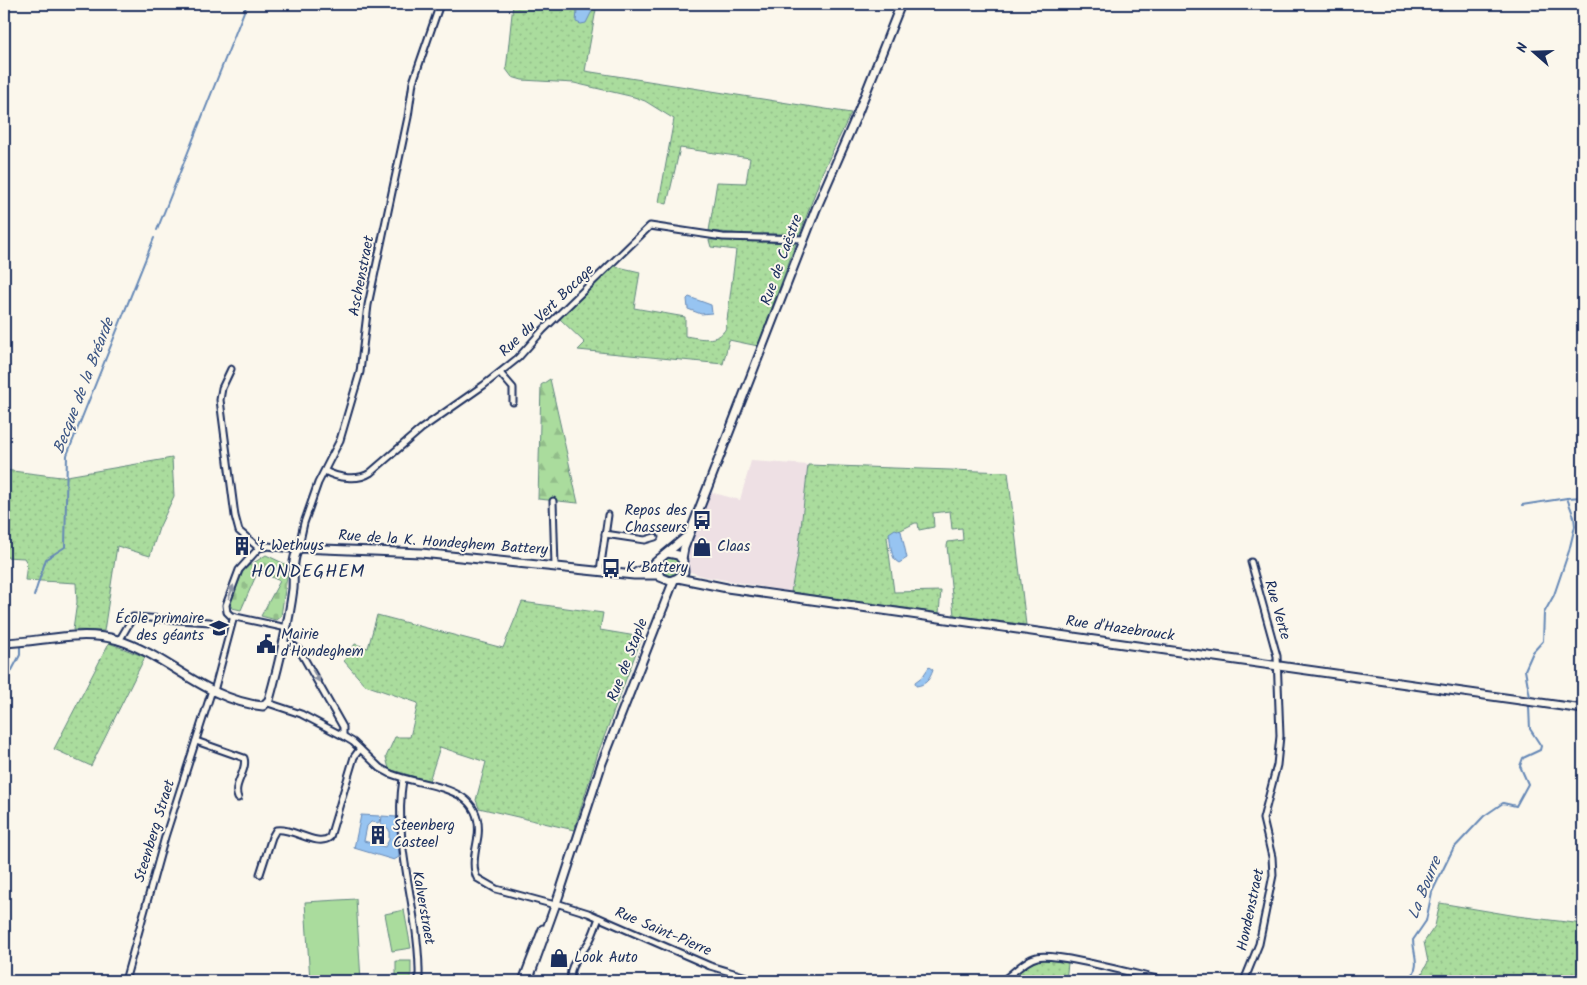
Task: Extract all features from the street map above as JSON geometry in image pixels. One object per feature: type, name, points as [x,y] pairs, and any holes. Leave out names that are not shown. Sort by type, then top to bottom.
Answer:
[{"type":"street","name":"Aschenstraet","points":[[298,550],[306,518],[338,444],[361,367],[367,310],[408,117],[412,86],[440,4]]},
{"type":"street","name":"Rue de Caëstre","points":[[682,559],[804,239],[901,4]]},
{"type":"street","name":"Rue du Vert Bocage","points":[[325,471],[357,478],[367,475],[421,429],[521,355],[650,226],[723,236],[804,239]]},
{"type":"street","points":[[230,369],[222,388],[220,400],[235,516],[239,531],[259,548]]},
{"type":"street","points":[[500,372],[514,389],[514,402]]},
{"type":"street","name":"Rue de la K. Hondeghem Battery","points":[[553,501],[555,566]]},
{"type":"street","points":[[600,571],[608,515]]},
{"type":"street","name":"Rue de Caëstre","points":[[668,553],[684,540],[693,527]]},
{"type":"street","points":[[605,534],[643,540],[655,538]]},
{"type":"street","points":[[4,643],[79,636],[119,641],[147,653],[193,682],[213,691],[263,706],[268,703],[287,628],[298,550],[268,546],[259,548],[238,573],[226,607],[228,614],[287,628]]},
{"type":"street","name":"Rue de la K. Hondeghem Battery","points":[[298,550],[304,548],[406,552],[660,576]]},
{"type":"street","points":[[668,553],[676,554],[682,559],[684,572],[676,579],[660,576],[656,567],[659,559],[668,553]]},
{"type":"street","name":"Rue de la K. Hondeghem Battery","points":[[627,574],[643,570],[659,559]]},
{"type":"street","name":"Rue Verte","points":[[1251,562],[1278,666]]},
{"type":"street","name":"Rue d'Hazebrouck","points":[[684,572],[707,584]]},
{"type":"street","name":"Rue de Staple","points":[[660,576],[666,591],[665,603]]},
{"type":"street","name":"Rue de Staple","points":[[528,981],[616,728],[676,579]]},
{"type":"street","name":"Rue d'Hazebrouck","points":[[676,579],[1583,709]]},
{"type":"street","name":"Steenberg Straet","points":[[126,981],[165,838],[213,691],[234,616]]},
{"type":"street","points":[[119,641],[133,618],[210,622]]},
{"type":"street","points":[[283,644],[294,646],[300,651],[342,725],[343,736]]},
{"type":"street","name":"Hondenstraet","points":[[1244,981],[1259,944],[1273,875],[1272,857],[1263,819],[1279,752],[1278,666]]},
{"type":"street","name":"Rue Saint-Pierre","points":[[268,703],[301,714],[343,736],[360,748],[380,768],[403,778],[458,794],[472,805],[478,822],[474,868],[477,878],[482,883],[500,891],[599,918],[710,966],[760,981]]},
{"type":"street","points":[[196,741],[244,758],[245,763],[236,790],[238,798]]},
{"type":"street","points":[[260,874],[276,830],[283,830],[321,840],[330,837],[354,757],[360,748]]},
{"type":"street","name":"Kalverstraet","points":[[403,778],[402,852],[417,943],[419,981]]},
{"type":"street","name":"Rue de Staple","points":[[524,981],[540,936],[555,906]]},
{"type":"street","points":[[572,981],[570,976],[572,968],[590,940],[599,918]]},
{"type":"street","points":[[1002,981],[1030,960],[1043,956],[1061,958],[1166,981]]},
{"type":"shaded area","points":[[751,461],[808,465],[798,554],[791,592],[702,576],[688,571],[689,550],[710,492],[740,500]]},
{"type":"green space","points":[[513,4],[597,4],[585,71],[851,113],[823,171],[800,234],[743,234],[709,231],[717,182],[746,183],[750,158],[680,148],[667,204],[659,202],[674,119],[645,101],[634,97],[574,83],[522,80],[512,77],[506,69]]},
{"type":"green space","points":[[709,240],[796,243],[758,346],[729,340],[723,364],[578,350],[585,343],[559,318],[614,266],[640,272],[634,308],[685,317],[685,336],[708,339],[723,333],[726,328],[736,250],[711,247]]},
{"type":"green space","points":[[550,379],[578,503],[538,499],[541,385]]},
{"type":"green space","points":[[172,458],[174,496],[159,528],[150,556],[117,546],[104,631],[73,630],[77,602],[76,583],[25,580],[27,563],[24,558],[4,557],[4,470],[61,477]]},
{"type":"green space","points":[[808,465],[1008,472],[1026,625],[954,615],[947,546],[948,542],[963,540],[962,528],[952,529],[950,511],[933,513],[934,527],[919,530],[918,523],[915,523],[887,537],[894,592],[941,591],[939,613],[791,592],[798,554]]},
{"type":"green space","points":[[266,555],[287,565],[288,570],[281,616],[276,620],[261,616],[280,581],[258,571],[241,610],[232,608],[230,604],[244,569]]},
{"type":"green space","points":[[671,557],[678,560],[681,567],[678,574],[671,577],[664,574],[661,567],[664,560]]},
{"type":"green space","points":[[522,602],[603,613],[600,630],[642,637],[598,753],[574,830],[479,808],[476,800],[486,762],[440,747],[429,781],[389,769],[386,757],[395,737],[410,737],[418,703],[365,685],[344,661],[355,644],[368,648],[377,615],[503,648]]},
{"type":"green space","points":[[109,643],[145,657],[91,766],[54,749]]},
{"type":"green space","points":[[356,899],[361,981],[310,981],[305,902]]},
{"type":"green space","points":[[1440,903],[1517,916],[1583,924],[1583,981],[1418,981],[1428,962],[1424,942],[1435,926]]},
{"type":"green space","points":[[404,910],[411,948],[392,951],[385,914]]},
{"type":"green space","points":[[1041,959],[1068,963],[1066,981],[1006,981],[1028,965]]},
{"type":"green space","points":[[396,961],[411,961],[411,981],[396,981]]},
{"type":"water","points":[[575,4],[592,11],[586,23],[576,22],[577,11],[572,7]]},
{"type":"water","points":[[689,297],[711,305],[712,313],[701,314],[688,309],[687,299]]},
{"type":"water","points":[[895,529],[901,531],[907,558],[899,563],[892,554],[889,533]]},
{"type":"water","points":[[929,667],[933,670],[929,679],[925,683],[916,686],[915,682],[923,676]]},
{"type":"water","points":[[361,815],[380,816],[379,823],[371,822],[367,826],[364,841],[385,847],[389,840],[389,829],[381,824],[382,816],[397,817],[399,857],[394,860],[354,848]]},
{"type":"waterway","name":"Becque de la Bréarde","points":[[157,230],[247,4]]},
{"type":"waterway","name":"Becque de la Bréarde","points":[[34,596],[46,559],[65,547],[67,455],[154,238]]},
{"type":"waterway","name":"La Bourre","points":[[1530,697],[1525,670],[1533,652],[1543,641],[1544,613],[1554,595],[1569,551],[1575,526],[1574,517],[1567,498],[1583,497]]},
{"type":"waterway","points":[[1522,505],[1567,498]]},
{"type":"waterway","name":"Becque de la Bréarde","points":[[4,685],[20,655],[20,647]]},
{"type":"waterway","name":"La Bourre","points":[[1409,981],[1416,965],[1413,940],[1426,921],[1432,892],[1453,849],[1484,816],[1503,803],[1516,806],[1528,784],[1520,766],[1523,758],[1540,750],[1541,746],[1530,729],[1529,707]]},
{"type":"place","name":"Repos des Chasseurs","points":[[702,520]]},
{"type":"place","name":"'t Wethuys","points":[[242,546]]},
{"type":"place","name":"Claas","points":[[702,547]]},
{"type":"place","name":"K Battery","points":[[611,568]]},
{"type":"place","name":"École primaire des géants","points":[[219,628]]},
{"type":"place","name":"Mairie d'Hondeghem","points":[[266,644]]},
{"type":"place","name":"Steenberg Casteel","points":[[378,835]]},
{"type":"place","name":"Look Auto","points":[[559,958]]},
{"type":"district","name":"HONDEGHEM","points":[[308,572]]}]
